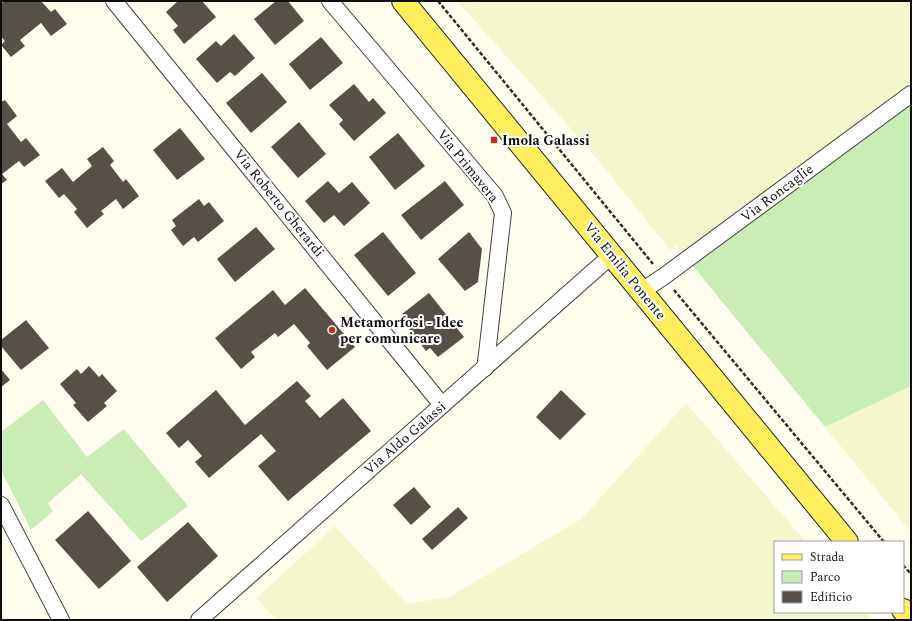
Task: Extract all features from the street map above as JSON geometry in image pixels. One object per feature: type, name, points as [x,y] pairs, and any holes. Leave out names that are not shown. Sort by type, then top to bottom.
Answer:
[{"type":"main road","name":"Via Emilia Ponente","points":[[403,1],[846,541]]},
{"type":"main road","points":[[904,611],[911,620]]},
{"type":"street","name":"Via Roberto Gherardi","points":[[114,1],[442,406]]},
{"type":"street","name":"Via Primavera","points":[[330,1],[495,196],[503,213],[485,368]]},
{"type":"street","name":"Via Roncaglie","points":[[642,291],[664,277],[911,94]]},
{"type":"street","name":"Via Aldo Galassi","points":[[199,620],[612,255]]},
{"type":"street","points":[[2,509],[61,620]]},
{"type":"path","points":[[904,566],[911,574]]},
{"type":"green space","points":[[457,1],[911,1],[911,96],[692,265],[676,246],[670,250],[589,149]]},
{"type":"green space","points":[[911,96],[911,386],[825,427],[692,265]]},
{"type":"green space","points":[[911,386],[911,532],[825,427]]},
{"type":"green space","points":[[43,400],[87,457],[124,429],[188,506],[141,541],[81,474],[48,503],[53,511],[31,530],[1,470],[1,432]]},
{"type":"green space","points":[[686,403],[805,541],[774,541],[774,613],[867,613],[873,620],[277,620],[256,598],[335,526],[407,604],[449,597],[581,519]]},
{"type":"building","points":[[4,1],[41,1],[51,12],[55,9],[67,24],[51,36],[41,23],[20,40],[25,46],[11,57],[1,45],[5,41],[1,37],[1,4]]},
{"type":"building","points":[[178,1],[202,1],[216,17],[184,44],[173,30],[178,26],[166,12]]},
{"type":"building","points":[[276,1],[288,1],[304,21],[275,45],[254,19]]},
{"type":"building","points":[[234,34],[255,58],[235,76],[230,72],[217,83],[196,59],[216,41],[221,46]]},
{"type":"building","points":[[321,37],[343,63],[310,90],[289,64]]},
{"type":"building","points":[[262,73],[287,102],[251,133],[226,103]]},
{"type":"building","points":[[354,84],[369,102],[373,98],[386,113],[354,141],[339,124],[343,120],[329,105]]},
{"type":"building","points":[[5,100],[17,116],[7,124],[21,142],[26,138],[40,155],[24,167],[19,161],[2,174],[7,180],[1,184],[1,102]]},
{"type":"building","points":[[299,122],[326,154],[298,178],[271,147]]},
{"type":"building","points":[[180,128],[205,159],[177,180],[153,150]]},
{"type":"building","points":[[398,133],[425,166],[395,190],[369,157]]},
{"type":"building","points":[[103,147],[114,161],[110,165],[123,182],[126,179],[139,196],[123,209],[116,199],[101,211],[104,214],[87,228],[74,212],[77,209],[64,194],[59,198],[45,181],[62,168],[73,182],[92,166],[87,159]]},
{"type":"building","points":[[328,181],[339,193],[352,182],[370,203],[344,226],[334,215],[324,223],[305,201]]},
{"type":"building","points":[[445,181],[464,205],[421,240],[401,215]]},
{"type":"building","points":[[199,199],[204,206],[209,202],[224,221],[198,242],[194,237],[183,246],[171,230],[176,226],[172,220]]},
{"type":"building","points":[[256,227],[275,249],[235,282],[217,259]]},
{"type":"building","points":[[383,232],[416,273],[388,296],[354,255]]},
{"type":"building","points":[[469,232],[482,249],[478,282],[465,291],[438,259]]},
{"type":"building","points":[[305,288],[355,347],[327,370],[307,346],[310,343],[294,324],[278,337],[275,333],[251,352],[255,357],[241,369],[215,338],[273,290],[285,305]]},
{"type":"building","points":[[429,293],[464,337],[438,357],[430,348],[426,351],[407,326],[410,324],[402,314]]},
{"type":"building","points":[[26,320],[49,348],[21,370],[1,346],[1,340]]},
{"type":"building","points":[[89,366],[99,377],[102,374],[117,391],[104,403],[107,406],[88,422],[73,405],[76,403],[60,384],[77,369],[81,374]]},
{"type":"building","points":[[1,369],[10,380],[1,387]]},
{"type":"building","points":[[297,381],[311,396],[305,401],[320,418],[343,398],[371,431],[288,501],[258,466],[276,451],[261,434],[209,478],[195,462],[202,456],[188,440],[179,448],[166,433],[216,390],[245,425]]},
{"type":"building","points":[[561,390],[586,414],[560,440],[536,417]]},
{"type":"building","points":[[414,487],[431,507],[411,525],[393,505]]},
{"type":"building","points":[[458,507],[468,518],[432,550],[422,539]]},
{"type":"building","points":[[88,511],[131,561],[99,589],[55,540]]},
{"type":"building","points":[[188,522],[218,556],[167,602],[137,567]]},
{"type":"place","name":"Imola Galassi","points":[[494,140]]},
{"type":"place","name":"Metamorfosi - Idee per comunicare","points":[[332,330]]}]
